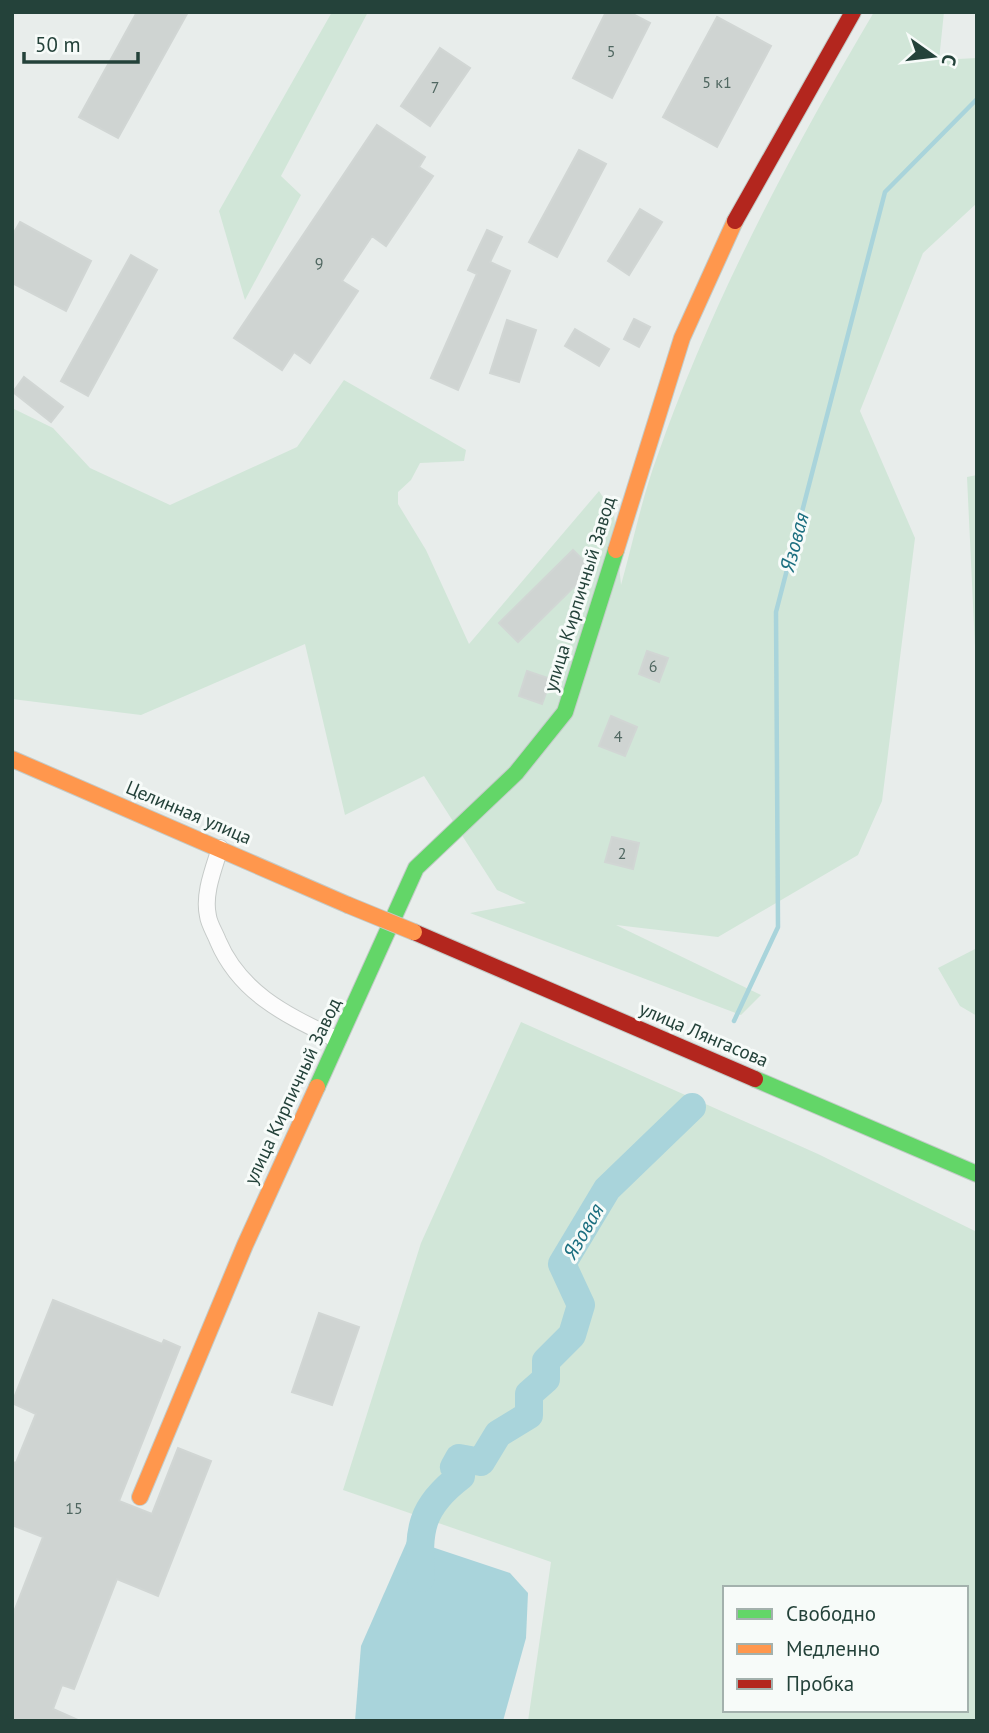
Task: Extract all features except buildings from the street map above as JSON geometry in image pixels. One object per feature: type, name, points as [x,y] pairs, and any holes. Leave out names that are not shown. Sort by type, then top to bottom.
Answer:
[{"type":"street","name":"улица Кирпичный Завод","points":[[140,1497],[245,1245],[416,868],[440,840],[484,805],[541,747],[565,712],[682,338],[741,208],[853,12]]},
{"type":"street","name":"Целинная улица","points":[[12,759],[414,932]]},
{"type":"street","points":[[220,848],[210,879],[208,915],[222,950],[244,983],[273,1008],[338,1040]]},
{"type":"street","name":"улица Лянгасова","points":[[414,932],[977,1174]]},
{"type":"green space","points":[[332,12],[368,12],[281,176],[301,195],[245,300],[219,211]]},
{"type":"green space","points":[[874,12],[944,12],[939,60],[977,58],[977,203],[923,253],[860,411],[915,538],[882,801],[858,855],[718,937],[616,925],[761,995],[741,1015],[470,913],[526,903],[497,890],[424,776],[345,815],[305,644],[141,715],[12,699],[12,408],[53,428],[90,468],[170,505],[297,447],[344,380],[466,450],[464,461],[420,463],[411,480],[398,492],[398,504],[426,550],[469,644],[599,491],[614,514],[621,585],[652,473],[702,342],[783,174]]},
{"type":"green space","points":[[977,475],[977,689],[967,477]]},
{"type":"green space","points":[[977,948],[977,1016],[960,1006],[938,968]]},
{"type":"green space","points":[[521,1022],[818,1154],[977,1232],[977,1721],[528,1721],[551,1562],[343,1490],[421,1243]]},
{"type":"water","points":[[408,1539],[510,1573],[528,1593],[526,1638],[503,1721],[355,1721],[361,1646]]},
{"type":"waterway","name":"Язовая","points":[[734,1021],[778,927],[776,612],[885,192],[977,99]]},
{"type":"waterway","name":"Язовая","points":[[421,1578],[420,1546],[424,1521],[437,1498],[461,1476],[454,1467],[459,1458],[481,1462],[498,1434],[529,1415],[529,1394],[546,1379],[546,1361],[572,1335],[581,1305],[562,1264],[607,1189],[692,1107]]},
{"type":"traffic: fast","points":[[317,1087],[416,868],[516,773],[565,712],[616,550]]},
{"type":"traffic: fast","points":[[755,1079],[977,1174]]},
{"type":"traffic: slow","points":[[616,550],[682,338],[735,221]]},
{"type":"traffic: slow","points":[[12,759],[348,905]]},
{"type":"traffic: slow","points":[[348,905],[414,932]]},
{"type":"traffic: slow","points":[[140,1497],[245,1245],[317,1087]]},
{"type":"traffic: jam","points":[[735,221],[853,12]]},
{"type":"traffic: jam","points":[[414,932],[755,1079]]}]
